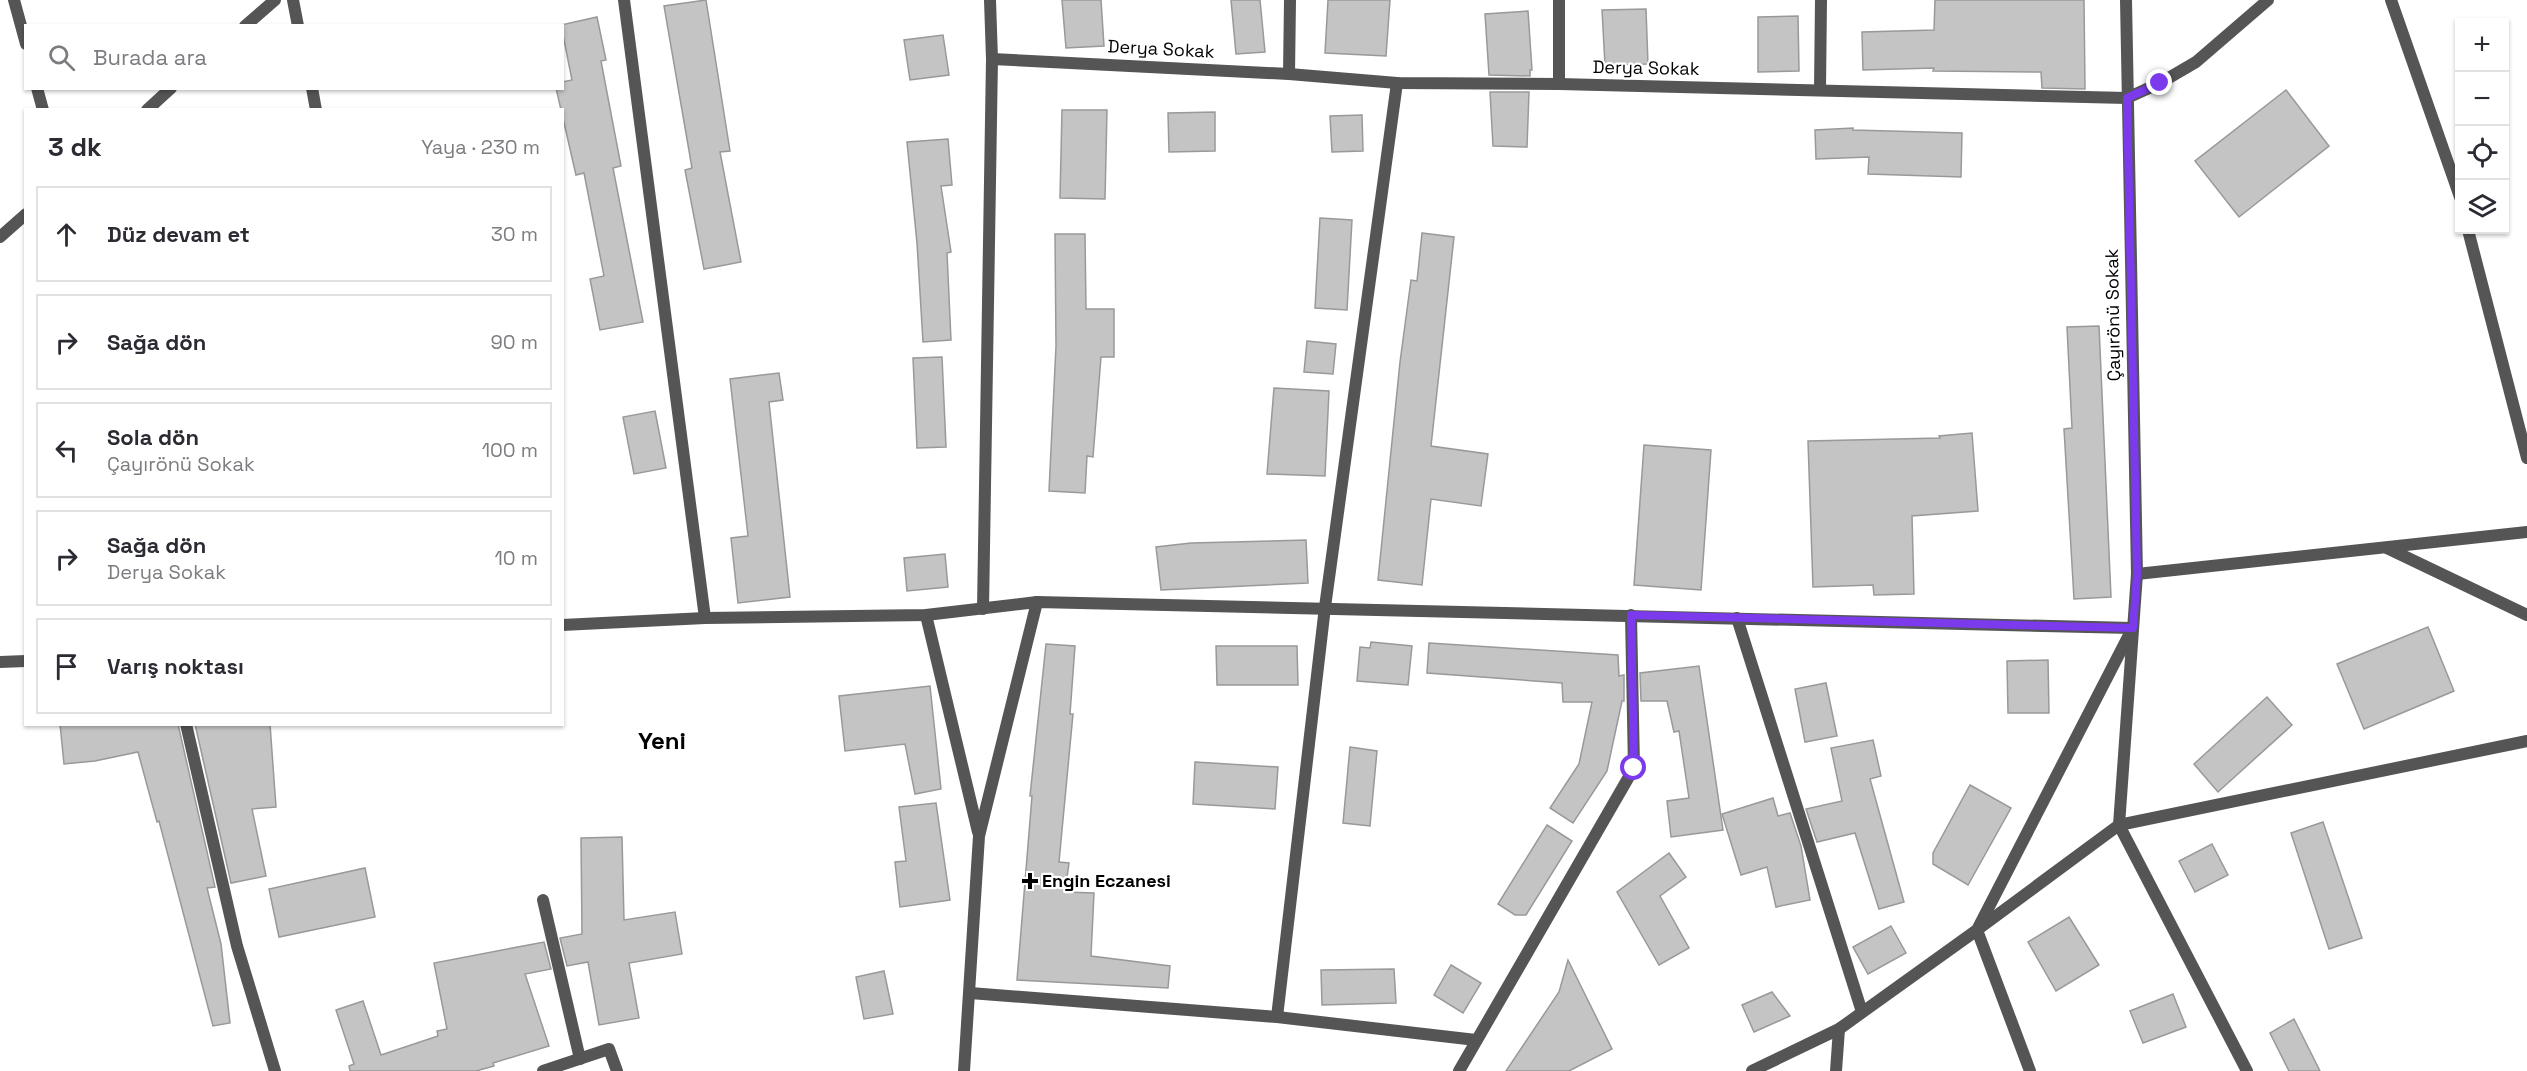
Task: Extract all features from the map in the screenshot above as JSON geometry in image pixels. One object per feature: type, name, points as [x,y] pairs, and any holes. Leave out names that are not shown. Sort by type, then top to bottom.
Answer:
[{"type":"street","points":[[14,0],[24,37]]},
{"type":"street","points":[[247,24],[275,0]]},
{"type":"street","points":[[293,0],[298,24]]},
{"type":"street","points":[[624,0],[705,618]]},
{"type":"street","points":[[983,609],[992,59],[990,0]]},
{"type":"street","points":[[1290,0],[1290,74]]},
{"type":"street","points":[[1559,0],[1559,84]]},
{"type":"street","points":[[1820,89],[1821,0]]},
{"type":"street","name":"Çayırönü Sokak","points":[[2119,825],[2137,574],[2126,0]]},
{"type":"street","name":"Derya Sokak","points":[[992,59],[1290,74],[1397,84],[1559,84],[1820,89],[2127,98],[2160,83],[2196,62],[2268,0]]},
{"type":"street","points":[[2391,0],[2455,183]]},
{"type":"street","points":[[1277,1017],[1324,607],[1397,84]]},
{"type":"street","points":[[38,90],[42,108]]},
{"type":"street","points":[[149,108],[169,90]]},
{"type":"street","points":[[312,90],[316,108]]},
{"type":"street","points":[[0,237],[24,216]]},
{"type":"street","points":[[2469,234],[2527,458]]},
{"type":"street","points":[[2137,574],[2527,532]]},
{"type":"street","points":[[2386,547],[2527,615]]},
{"type":"street","points":[[564,625],[705,618],[926,615],[1037,602],[1324,607],[2133,628],[1977,930],[2030,1071]]},
{"type":"street","points":[[964,1071],[979,836],[1037,602]]},
{"type":"street","points":[[926,615],[979,836]]},
{"type":"street","points":[[1459,1071],[1634,768],[1631,615]]},
{"type":"street","points":[[1737,618],[1862,1012]]},
{"type":"street","points":[[0,662],[24,661]]},
{"type":"street","points":[[186,726],[237,946],[275,1071]]},
{"type":"street","points":[[1752,1071],[1839,1029],[2119,825],[2527,741]]},
{"type":"street","points":[[2119,825],[2247,1071]]},
{"type":"street","points":[[543,900],[580,1059]]},
{"type":"street","points":[[970,993],[1277,1017],[1476,1040]]},
{"type":"street","points":[[1836,1071],[1839,1029]]},
{"type":"street","points":[[543,1071],[609,1049],[617,1071]]},
{"type":"building","points":[[706,0],[730,151],[720,152],[741,262],[704,269],[685,170],[692,168],[664,6]]},
{"type":"building","points":[[1062,0],[1101,0],[1104,46],[1066,48]]},
{"type":"building","points":[[1231,0],[1260,0],[1265,52],[1236,54]]},
{"type":"building","points":[[1328,0],[1390,0],[1386,56],[1325,53]]},
{"type":"building","points":[[1935,0],[2084,0],[2085,89],[2042,88],[2041,72],[1933,71],[1934,68],[1863,70],[1862,32],[1934,30]]},
{"type":"building","points":[[1646,9],[1648,64],[1605,65],[1602,10]]},
{"type":"building","points":[[1528,11],[1532,70],[1530,70],[1530,76],[1489,75],[1485,14]]},
{"type":"building","points":[[1798,16],[1799,71],[1758,72],[1758,17]]},
{"type":"building","points":[[597,17],[606,60],[601,61],[621,166],[613,168],[643,322],[600,330],[590,279],[604,276],[584,173],[576,175],[564,123],[564,108],[561,108],[556,90],[564,90],[564,82],[572,80],[564,40],[564,24]]},
{"type":"building","points":[[943,35],[949,75],[910,80],[904,40]]},
{"type":"building","points":[[2286,90],[2329,146],[2239,217],[2195,161]]},
{"type":"building","points":[[1490,92],[1529,92],[1527,147],[1493,146]]},
{"type":"building","points":[[1062,110],[1107,110],[1105,199],[1060,198]]},
{"type":"building","points":[[1215,112],[1215,151],[1169,152],[1168,113]]},
{"type":"building","points":[[1362,115],[1363,151],[1332,152],[1330,116]]},
{"type":"building","points":[[1853,128],[1853,130],[1962,133],[1961,177],[1868,174],[1869,157],[1816,159],[1815,130]]},
{"type":"building","points":[[948,139],[952,185],[941,186],[951,252],[947,253],[951,340],[923,342],[917,243],[907,142]]},
{"type":"building","points":[[1320,218],[1352,220],[1347,310],[1315,308]]},
{"type":"building","points":[[1422,233],[1454,237],[1431,446],[1488,454],[1481,506],[1431,499],[1422,585],[1378,580],[1400,362],[1411,280],[1417,281]]},
{"type":"building","points":[[1055,234],[1085,234],[1086,309],[1114,309],[1114,357],[1101,357],[1093,457],[1087,456],[1085,493],[1049,491],[1056,346]]},
{"type":"building","points":[[2099,326],[2111,597],[2074,599],[2064,429],[2072,428],[2067,327]]},
{"type":"building","points":[[1307,341],[1336,344],[1333,374],[1304,372]]},
{"type":"building","points":[[942,357],[946,447],[917,448],[913,358]]},
{"type":"building","points":[[779,373],[783,400],[769,402],[790,597],[738,603],[731,538],[748,536],[730,379]]},
{"type":"building","points":[[1274,388],[1329,391],[1325,476],[1267,474]]},
{"type":"building","points":[[655,411],[666,468],[634,474],[623,417]]},
{"type":"building","points":[[1972,433],[1978,511],[1912,516],[1914,594],[1874,595],[1873,585],[1813,587],[1808,441],[1940,438],[1939,436]]},
{"type":"building","points":[[1644,445],[1711,450],[1701,590],[1634,585]]},
{"type":"building","points":[[1306,540],[1308,583],[1161,590],[1156,547],[1191,543]]},
{"type":"building","points":[[945,554],[948,587],[907,591],[904,558]]},
{"type":"building","points":[[2428,627],[2454,691],[2364,729],[2337,664]]},
{"type":"building","points":[[1371,642],[1412,646],[1408,685],[1357,681],[1360,647],[1370,648]]},
{"type":"building","points":[[1429,643],[1618,655],[1619,676],[1624,675],[1624,701],[1622,701],[1607,771],[1573,823],[1550,808],[1579,764],[1592,702],[1563,702],[1562,683],[1427,673]]},
{"type":"building","points":[[1046,644],[1075,646],[1070,714],[1073,714],[1059,862],[1069,863],[1065,892],[1094,893],[1091,956],[1170,966],[1168,988],[1017,980],[1032,796],[1030,796]]},
{"type":"building","points":[[1216,646],[1297,646],[1298,685],[1217,685]]},
{"type":"building","points":[[2048,660],[2049,713],[2008,713],[2007,661]]},
{"type":"building","points":[[1699,666],[1723,830],[1671,837],[1667,801],[1689,798],[1679,731],[1674,732],[1667,701],[1641,701],[1640,673]]},
{"type":"building","points":[[1826,683],[1837,736],[1805,742],[1795,689]]},
{"type":"building","points":[[930,686],[941,789],[915,794],[905,744],[845,751],[839,696]]},
{"type":"building","points":[[2267,697],[2292,725],[2218,792],[2194,764]]},
{"type":"building","points":[[60,726],[178,726],[215,887],[207,888],[221,944],[230,1023],[213,1026],[159,821],[157,822],[138,752],[95,761],[64,764]]},
{"type":"building","points":[[195,726],[270,726],[276,807],[252,809],[266,876],[231,883]]},
{"type":"building","points":[[1873,740],[1881,776],[1870,779],[1904,902],[1879,909],[1855,833],[1817,842],[1806,809],[1842,801],[1831,748]]},
{"type":"building","points":[[1350,747],[1377,751],[1370,826],[1343,823]]},
{"type":"building","points":[[1195,762],[1278,767],[1275,809],[1193,804]]},
{"type":"building","points":[[1970,785],[2011,808],[1968,885],[1933,864],[1933,853]]},
{"type":"building","points":[[1773,798],[1778,816],[1790,813],[1801,846],[1810,900],[1776,907],[1767,867],[1741,875],[1722,814]]},
{"type":"building","points":[[936,803],[950,900],[900,907],[895,862],[906,861],[899,807]]},
{"type":"building","points":[[2323,822],[2362,938],[2329,949],[2291,833]]},
{"type":"building","points":[[1547,825],[1572,841],[1526,915],[1515,915],[1498,904]]},
{"type":"building","points":[[622,837],[624,920],[675,912],[682,954],[629,963],[639,1018],[599,1025],[588,962],[567,966],[560,938],[582,934],[581,838]]},
{"type":"building","points":[[2212,844],[2228,875],[2195,892],[2179,861]]},
{"type":"building","points":[[1669,853],[1686,877],[1660,896],[1689,948],[1659,965],[1617,892]]},
{"type":"building","points":[[365,868],[375,917],[279,937],[269,889]]},
{"type":"building","points":[[2069,917],[2099,965],[2056,991],[2028,942]]},
{"type":"building","points":[[1891,926],[1906,953],[1868,974],[1853,947]]},
{"type":"building","points":[[544,942],[551,969],[525,974],[549,1046],[493,1063],[494,1066],[476,1071],[350,1071],[349,1066],[354,1064],[336,1010],[363,1001],[381,1055],[438,1036],[437,1031],[447,1029],[434,963]]},
{"type":"building","points":[[1568,960],[1612,1049],[1569,1071],[1506,1071],[1559,992]]},
{"type":"building","points":[[1451,965],[1481,983],[1463,1013],[1434,995]]},
{"type":"building","points":[[1394,969],[1396,1003],[1322,1005],[1321,970]]},
{"type":"building","points":[[884,971],[893,1014],[864,1019],[856,977]]},
{"type":"building","points":[[1772,992],[1790,1016],[1754,1032],[1742,1005]]},
{"type":"building","points":[[2173,994],[2186,1027],[2143,1043],[2130,1011]]},
{"type":"building","points":[[2294,1019],[2320,1071],[2289,1071],[2270,1033]]},
{"type":"place","name":"Engin Eczanesi","points":[[1030,881]]},
{"type":"district","name":"Yeni","points":[[662,741]]},
{"type":"route","points":[[1634,768],[1631,615],[2133,628],[2137,574],[2127,98],[2160,83]]}]
